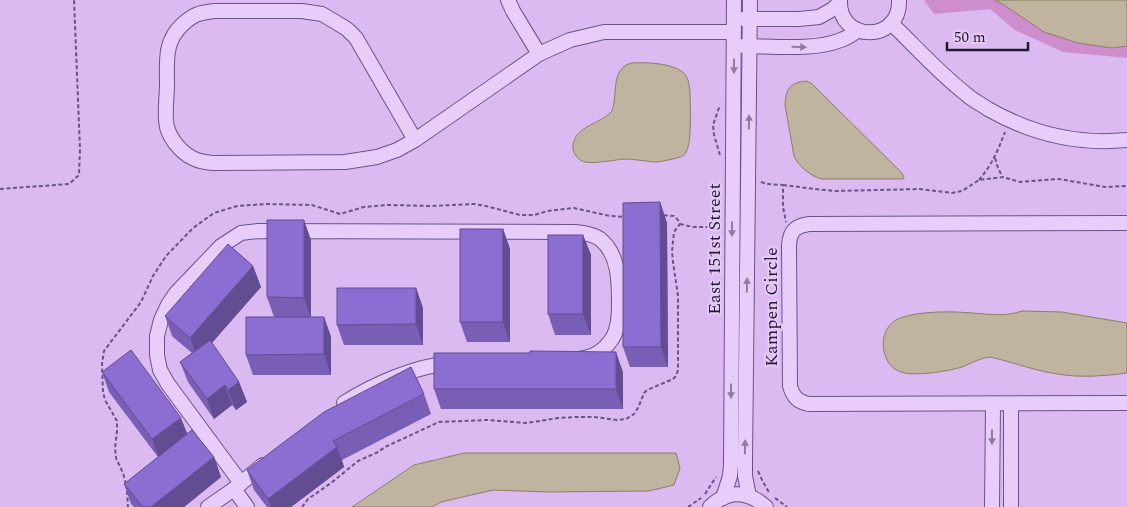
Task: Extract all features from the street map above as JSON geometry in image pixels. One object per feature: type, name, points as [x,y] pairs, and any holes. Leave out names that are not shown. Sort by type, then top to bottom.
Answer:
[{"type":"street","points":[[508,0],[539,54]]},
{"type":"street","name":"East 151st Street","points":[[723,498],[730,476],[734,0]]},
{"type":"street","name":"East 151st Street","points":[[749,496],[745,476],[745,458],[750,0]]},
{"type":"street","points":[[840,1],[844,19],[851,26],[865,32],[880,31],[892,23],[897,15],[899,0]]},
{"type":"street","points":[[415,140],[356,38],[347,29],[322,14],[302,11],[214,11],[199,13],[175,30],[169,42],[167,58],[167,127],[174,142],[185,153],[196,160],[212,163],[345,162],[377,157],[397,150],[415,140],[539,54],[570,40],[604,32],[734,32],[750,19],[819,17],[826,14],[840,1]]},
{"type":"street","points":[[892,23],[967,96],[1009,120],[1066,138],[1102,141],[1127,140]]},
{"type":"street","points":[[734,32],[750,46],[807,47],[841,40],[858,30]]},
{"type":"street","name":"Kampen Circle","points":[[1127,223],[809,224],[799,226],[793,232],[790,236],[789,246],[790,386],[798,401],[809,404],[1127,403]]},
{"type":"street","points":[[247,507],[238,486],[168,384],[160,370],[157,356],[157,336],[168,304],[176,293],[221,246],[241,233],[258,231],[574,232],[599,238],[613,257],[616,266],[619,321],[616,332],[599,352],[588,358],[568,359]]},
{"type":"street","points":[[331,412],[368,389],[403,374],[438,364],[464,362]]},
{"type":"street","points":[[992,507],[993,404]]},
{"type":"street","points":[[1011,404],[1011,507]]},
{"type":"street","points":[[208,507],[272,459]]},
{"type":"street","points":[[992,490],[1011,490]]},
{"type":"street","points":[[710,507],[723,498],[740,494],[758,500],[766,507]]},
{"type":"path","points":[[0,189],[69,184],[79,175],[80,148],[74,0]]},
{"type":"path","points":[[759,178],[764,184],[815,190],[920,189],[952,193],[962,190],[979,180],[988,169],[995,158],[1009,120]]},
{"type":"path","points":[[995,158],[1003,177]]},
{"type":"path","points":[[979,180],[1003,177],[1020,182],[1059,180],[1105,187],[1127,186]]},
{"type":"path","points":[[783,185],[785,221],[793,232]]},
{"type":"path","points":[[128,507],[125,478],[116,458],[117,421],[105,400],[103,392],[102,364],[104,351],[141,302],[153,276],[166,256],[187,234],[208,217],[222,210],[237,206],[274,204],[312,205],[340,214],[364,207],[388,205],[474,204],[520,215],[534,215],[548,211],[574,208],[610,216],[629,217]]},
{"type":"path","points":[[660,216],[674,216],[680,224],[694,227],[723,228]]},
{"type":"path","points":[[302,507],[308,499],[362,459],[439,422],[488,420],[527,424],[558,418],[585,417],[621,420],[631,417],[647,390],[671,381],[677,373],[678,296],[672,251],[674,232],[680,224]]},
{"type":"path","points":[[688,507],[704,495],[715,480]]},
{"type":"path","points":[[763,482],[771,495],[787,507]]},
{"type":"shaded area","points":[[924,0],[1127,0],[1127,58],[1063,52],[1015,30],[990,9],[934,14]]},
{"type":"shaded area","points":[[995,0],[1127,0],[1127,46],[1112,48],[1078,43],[1044,32]]},
{"type":"shaded area","points":[[632,63],[653,63],[669,66],[676,68],[686,76],[690,91],[690,135],[687,150],[680,157],[659,162],[624,159],[596,162],[582,161],[574,152],[573,145],[575,139],[583,129],[602,119],[612,111],[620,70]]},
{"type":"shaded area","points":[[806,81],[811,83],[901,172],[904,177],[903,179],[822,179],[814,176],[802,167],[794,156],[785,105],[786,95],[792,85]]},
{"type":"shaded area","points":[[1022,311],[1062,312],[1127,323],[1127,373],[1092,376],[1066,375],[1041,371],[990,357],[949,370],[923,374],[907,373],[894,368],[888,362],[885,354],[883,346],[887,329],[900,318],[936,312],[997,315]]},
{"type":"shaded area","points":[[464,453],[676,453],[680,468],[674,485],[649,491],[547,492],[493,490],[441,502],[432,507],[352,507],[414,465]]},
{"type":"building","points":[[660,202],[661,347],[623,347],[623,203]]},
{"type":"building","points":[[267,220],[304,220],[304,298],[267,297]]},
{"type":"building","points":[[460,229],[503,229],[503,322],[460,322]]},
{"type":"building","points":[[548,235],[583,235],[583,314],[548,314]]},
{"type":"building","points":[[228,244],[253,266],[190,338],[165,316]]},
{"type":"building","points":[[337,288],[416,288],[416,324],[337,325]]},
{"type":"building","points":[[246,317],[324,317],[324,354],[246,355]]},
{"type":"building","points":[[210,340],[239,382],[228,390],[225,385],[207,399],[180,362]]},
{"type":"building","points":[[131,350],[181,418],[152,439],[102,372]]},
{"type":"building","points":[[530,351],[616,352],[616,389],[434,389],[434,353],[530,353]]},
{"type":"building","points":[[411,367],[424,394],[333,441],[337,447],[268,499],[247,470],[324,412]]},
{"type":"building","points":[[192,430],[214,457],[151,507],[143,507],[124,484]]}]
